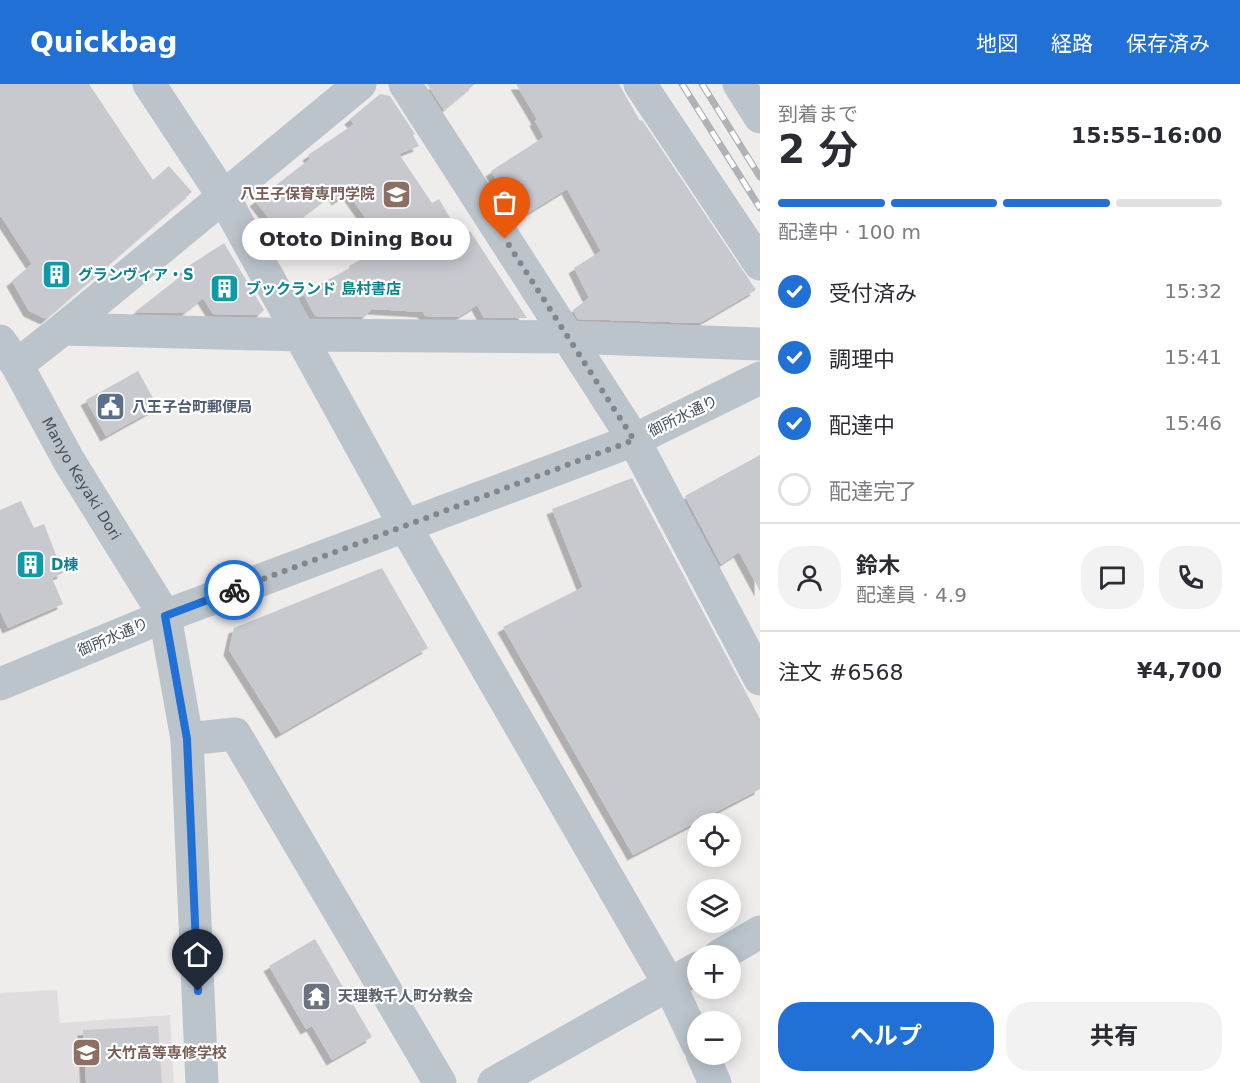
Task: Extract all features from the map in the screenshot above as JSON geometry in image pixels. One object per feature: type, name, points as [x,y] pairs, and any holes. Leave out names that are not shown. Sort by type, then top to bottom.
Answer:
[{"type":"street","points":[[149,84],[223,196],[405,526],[669,984],[687,1022]]},
{"type":"street","points":[[8,353],[63,329],[360,84]]},
{"type":"street","points":[[405,84],[634,440],[760,679]]},
{"type":"street","points":[[640,84],[760,264]]},
{"type":"street","points":[[740,84],[760,117]]},
{"type":"street","points":[[63,329],[299,335],[567,336],[760,344]]},
{"type":"street","name":"Manyo Keyaki Dori","points":[[8,353],[69,461],[165,616]]},
{"type":"street","name":"御所水通り","points":[[0,684],[165,616],[634,440],[760,378]]},
{"type":"street","points":[[165,616],[187,739],[202,1083]]},
{"type":"street","points":[[187,739],[235,734],[440,1083]]},
{"type":"street","points":[[738,945],[760,932]]},
{"type":"street","points":[[494,1083],[687,974]]},
{"type":"street","points":[[707,1065],[715,1083]]},
{"type":"shaded area","name":"大竹高等専修学校","points":[[57,990],[60,1023],[170,1015],[174,1083],[0,1083],[0,993]]},
{"type":"building","points":[[0,84],[89,84],[153,180],[169,166],[192,192],[46,319],[29,311],[12,281],[32,264],[0,215]]},
{"type":"building","points":[[427,84],[475,84],[444,110]]},
{"type":"building","points":[[516,84],[619,84],[640,121],[642,120],[756,290],[700,323],[578,319],[573,310],[589,298],[574,268],[601,251],[567,189],[520,218],[491,171],[544,137],[535,121],[537,119]]},
{"type":"building","points":[[380,94],[390,96],[415,134],[413,135],[419,146],[399,154],[432,203],[439,199],[461,237],[470,231],[527,318],[484,318],[477,305],[458,317],[425,316],[423,312],[372,309],[364,317],[315,316],[303,293],[385,246],[348,193],[337,200],[333,193],[281,233],[255,201],[310,159],[308,155],[354,124],[350,119]]},
{"type":"building","name":"ブックランド 島村書店","points":[[224,243],[264,310],[259,315],[213,314],[203,298],[184,313],[135,312],[186,272],[184,269]]},
{"type":"building","points":[[138,371],[158,407],[106,436],[86,400]]},
{"type":"building","points":[[760,455],[760,591],[739,552],[721,564],[685,496]]},
{"type":"building","points":[[632,478],[760,719],[760,789],[714,813],[687,813],[687,827],[633,855],[503,627],[583,587],[552,509]]},
{"type":"building","name":"D棟","points":[[21,501],[34,528],[44,524],[63,573],[52,578],[63,604],[8,628],[0,611],[0,510]]},
{"type":"building","points":[[382,568],[428,648],[281,733],[229,650],[234,628]]},
{"type":"building","name":"天理教千人町分教会","points":[[315,939],[372,1037],[332,1060],[312,1026],[306,1029],[269,966]]},
{"type":"building","points":[[158,1026],[162,1083],[86,1083],[83,1030]]},
{"type":"railway","points":[[682,84],[760,208]]},
{"type":"railway","points":[[702,84],[760,177]]},
{"type":"way so far","points":[[234,590],[634,440],[505,239]]},
{"type":"place","name":"八王子保育専門学院","points":[[396,194]]},
{"type":"place","name":"Ototo Dining Bou","points":[[505,239]]},
{"type":"place","name":"グランヴィア・S","points":[[57,275]]},
{"type":"place","name":"ブックランド 島村書店","points":[[225,289]]},
{"type":"place","name":"八王子台町郵便局","points":[[111,407]]},
{"type":"place","name":"D棟","points":[[30,565]]},
{"type":"place","name":"天理教千人町分教会","points":[[317,996]]},
{"type":"place","name":"大竹高等専修学校","points":[[86,1053]]},
{"type":"route","points":[[198,991],[187,739],[165,616],[234,590]]}]
